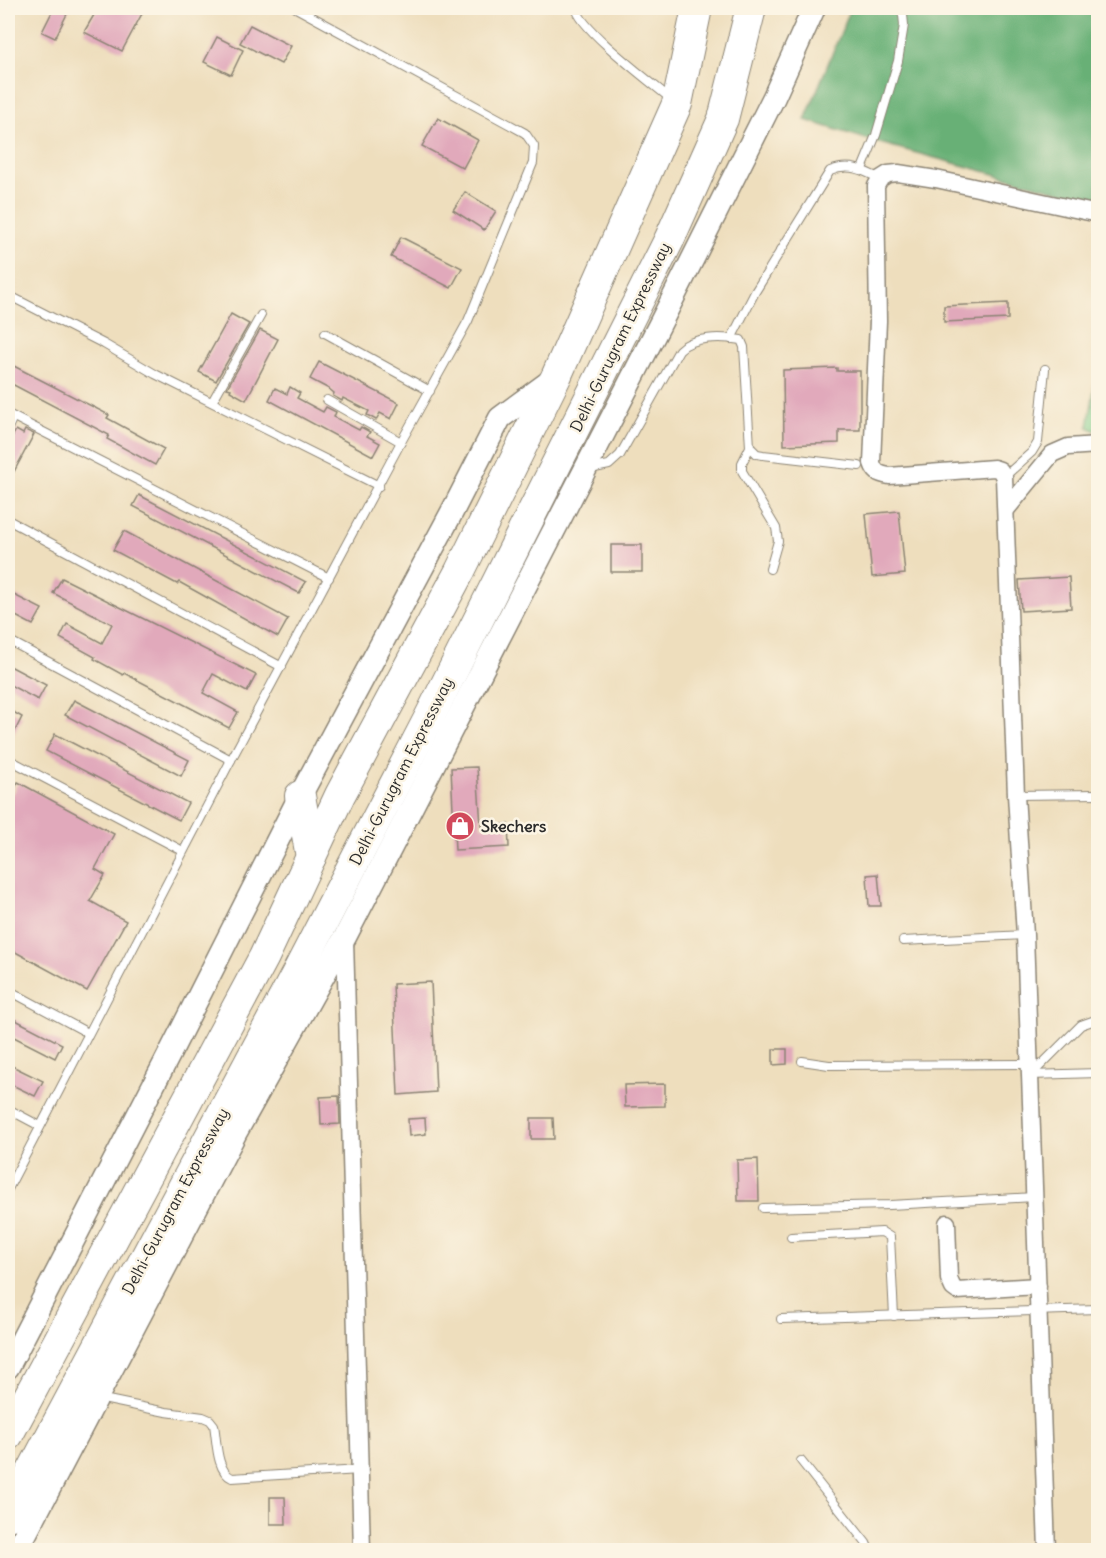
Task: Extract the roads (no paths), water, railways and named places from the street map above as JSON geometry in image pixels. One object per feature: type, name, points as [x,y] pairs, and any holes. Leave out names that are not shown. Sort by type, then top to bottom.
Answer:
[{"type":"highway","points":[[8,1435],[264,957],[340,795],[460,571],[556,376],[676,104],[697,8]]},
{"type":"highway","name":"Delhi-Gurugram Expressway","points":[[8,1516],[298,971],[429,718],[669,240],[723,120],[751,8]]},
{"type":"highway","points":[[300,796],[311,857]]},
{"type":"main road","points":[[17,1551],[277,1056],[345,937],[774,97],[814,8]]},
{"type":"main road","points":[[8,1367],[300,796],[500,418],[556,376]]},
{"type":"street","points":[[1047,1551],[1025,935],[1016,795],[1004,477],[1000,470],[994,468],[889,476],[875,472],[872,463],[878,321],[876,186],[880,179],[888,174],[898,173],[1098,214]]},
{"type":"street","points":[[1006,510],[1052,453],[1068,447],[1098,445]]},
{"type":"street","points":[[345,937],[362,1551]]},
{"type":"street","points":[[947,1223],[949,1279],[952,1288],[957,1291],[1038,1286]]},
{"type":"lane","points":[[8,1189],[231,760],[468,321],[532,163],[534,146],[525,134],[296,8]]},
{"type":"lane","points":[[576,8],[590,29],[676,104]]},
{"type":"lane","points":[[862,170],[876,135],[898,62],[904,25],[903,15],[899,8]]},
{"type":"lane","points":[[731,339],[755,292],[831,171],[846,167],[862,170],[880,179]]},
{"type":"lane","points":[[8,295],[104,344],[155,374],[379,486]]},
{"type":"lane","points":[[212,402],[261,315]]},
{"type":"lane","points":[[325,333],[430,391]]},
{"type":"lane","points":[[586,469],[609,465],[620,455],[679,350],[685,344],[702,340],[741,340],[744,347],[750,447],[742,462],[742,471],[776,528],[778,541],[770,569]]},
{"type":"lane","points":[[1004,477],[1032,452],[1038,442],[1045,369]]},
{"type":"lane","points":[[327,400],[401,442]]},
{"type":"lane","points":[[8,428],[10,415],[329,578]]},
{"type":"lane","points":[[750,447],[757,454],[859,466]]},
{"type":"lane","points":[[8,520],[282,667]]},
{"type":"lane","points":[[8,640],[231,760]]},
{"type":"lane","points":[[8,759],[183,851]]},
{"type":"lane","points":[[1016,795],[1098,794]]},
{"type":"lane","points":[[903,941],[1025,935]]},
{"type":"lane","points":[[8,990],[88,1033]]},
{"type":"lane","points":[[1030,1070],[1081,1025],[1098,1019]]},
{"type":"lane","points":[[802,1061],[829,1065],[1098,1073]]},
{"type":"lane","points":[[8,1109],[40,1126]]},
{"type":"lane","points":[[763,1208],[890,1205],[1034,1197]]},
{"type":"lane","points":[[791,1237],[882,1232],[888,1234],[894,1316]]},
{"type":"lane","points":[[781,1319],[1098,1309]]},
{"type":"lane","points":[[97,1398],[210,1420],[214,1425],[221,1467],[226,1475],[232,1478],[360,1470]]},
{"type":"lane","points":[[801,1461],[866,1543],[869,1551]]},
{"type":"place","name":"Skechers","points":[[460,826]]}]
